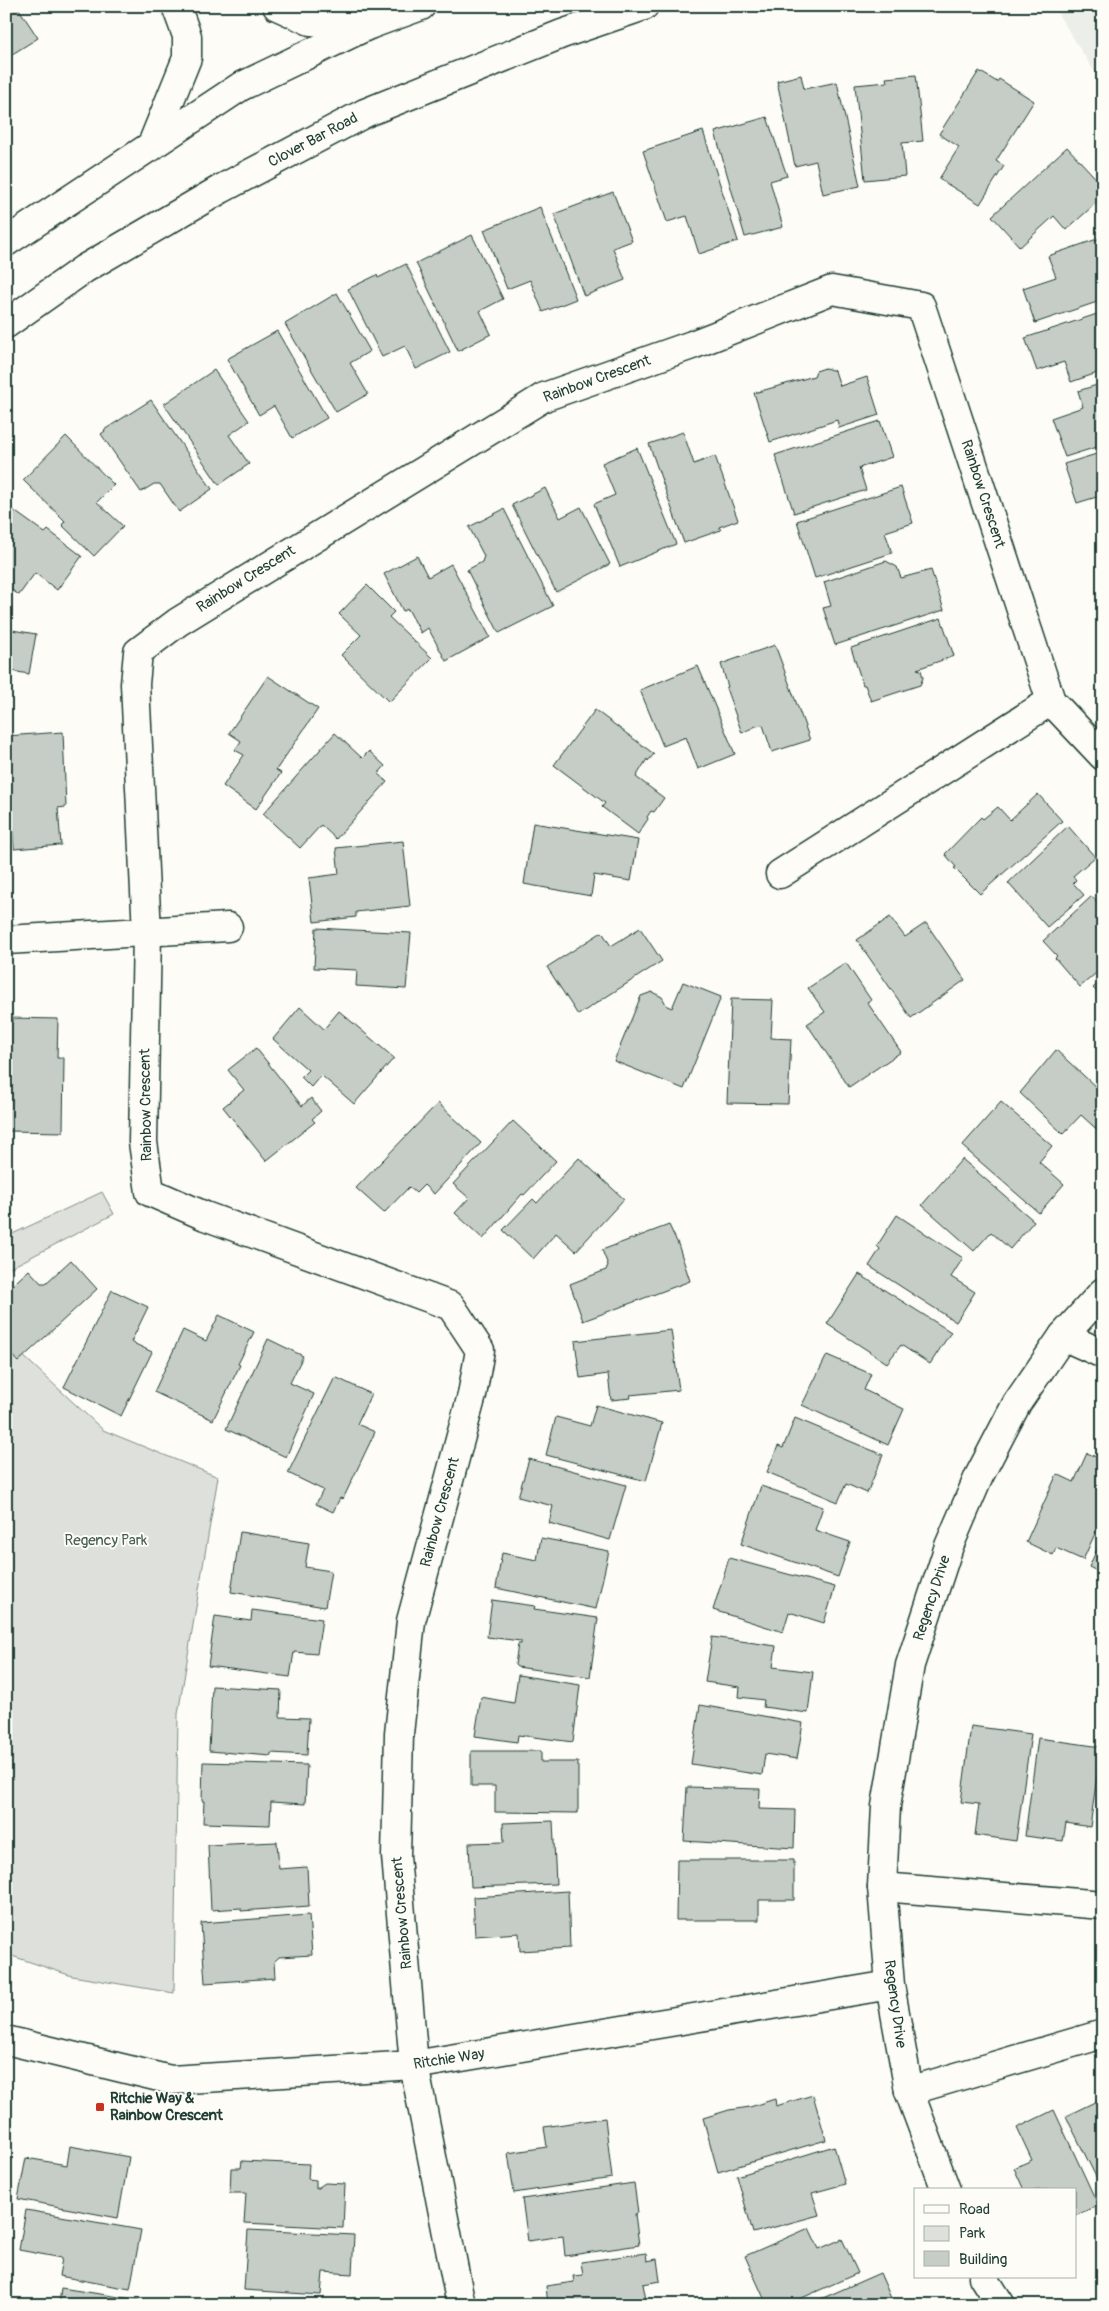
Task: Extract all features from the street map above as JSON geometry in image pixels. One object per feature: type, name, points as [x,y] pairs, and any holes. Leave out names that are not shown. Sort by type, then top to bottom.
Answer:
[{"type":"street","points":[[151,146],[187,58],[187,36],[176,6]]},
{"type":"street","points":[[276,6],[310,22],[369,25]]},
{"type":"street","points":[[6,242],[240,87],[369,25],[420,6]]},
{"type":"street","name":"Clover Bar Road","points":[[6,324],[84,269],[221,190],[365,113],[562,34],[644,6]]},
{"type":"street","name":"Rainbow Crescent","points":[[461,2305],[414,2065],[396,1856],[399,1734],[411,1621],[472,1395],[480,1350],[451,1306],[205,1216],[150,1192],[143,1142],[147,933],[135,684],[138,652],[178,622],[544,397],[692,345],[832,290],[921,306],[1051,701],[1103,756]]},
{"type":"street","points":[[780,874],[1051,701]]},
{"type":"street","points":[[6,940],[228,928]]},
{"type":"street","name":"Regency Drive","points":[[945,2188],[909,2091],[890,1985],[882,1887],[886,1806],[910,1665],[949,1546],[979,1476],[1017,1403],[1063,1336],[1103,1292]]},
{"type":"street","points":[[1063,1336],[1103,1354]]},
{"type":"street","points":[[882,1887],[1103,1905]]},
{"type":"street","name":"Ritchie Way","points":[[6,2040],[171,2080],[414,2065],[890,1985]]},
{"type":"street","points":[[909,2091],[1103,2034]]},
{"type":"street","points":[[984,2278],[1000,2305]]},
{"type":"shaded area","points":[[1053,6],[1103,6],[1103,85]]},
{"type":"green space","points":[[102,1192],[114,1214],[6,1270],[6,1237]]},
{"type":"green space","name":"Regency Park","points":[[6,1340],[103,1430],[218,1477],[178,1714],[174,1993],[72,1976],[6,1954]]},
{"type":"building","points":[[6,6],[17,6],[38,38],[6,58]]},
{"type":"building","points":[[979,71],[997,82],[999,79],[1034,101],[996,161],[1004,166],[980,204],[939,179],[959,147],[939,134]]},
{"type":"building","points":[[801,75],[804,89],[837,82],[860,186],[823,194],[816,161],[795,166],[777,81]]},
{"type":"building","points":[[916,75],[923,141],[902,143],[905,176],[865,180],[855,85],[887,82],[886,78]]},
{"type":"building","points":[[767,117],[787,176],[770,181],[783,227],[745,237],[715,132]]},
{"type":"building","points":[[703,131],[738,241],[699,254],[687,216],[667,222],[643,151]]},
{"type":"building","points":[[1067,147],[1103,186],[1103,197],[1066,230],[1054,216],[1020,247],[992,216]]},
{"type":"building","points":[[613,192],[632,241],[613,248],[625,280],[584,296],[554,214]]},
{"type":"building","points":[[540,207],[576,299],[543,312],[530,280],[507,289],[484,230]]},
{"type":"building","points":[[472,235],[503,299],[480,311],[491,334],[458,351],[416,263]]},
{"type":"building","points":[[1103,237],[1103,300],[1035,323],[1023,288],[1056,277],[1048,256]]},
{"type":"building","points":[[406,264],[450,352],[416,369],[405,346],[382,357],[348,289],[377,275],[378,278]]},
{"type":"building","points":[[337,293],[370,351],[350,363],[368,394],[336,412],[285,324]]},
{"type":"building","points":[[1103,312],[1103,371],[1071,382],[1064,362],[1037,371],[1025,338]]},
{"type":"building","points":[[277,331],[327,418],[292,438],[274,406],[259,415],[227,359]]},
{"type":"building","points":[[825,368],[835,371],[840,386],[867,377],[879,415],[839,428],[837,420],[770,442],[754,393],[814,376],[816,371]]},
{"type":"building","points":[[214,370],[249,421],[229,435],[249,464],[219,485],[164,404]]},
{"type":"building","points":[[1103,383],[1103,445],[1065,457],[1051,418],[1083,407],[1078,391]]},
{"type":"building","points":[[151,400],[212,489],[179,512],[160,484],[154,484],[141,492],[101,434],[104,430]]},
{"type":"building","points":[[880,421],[892,457],[859,468],[866,490],[794,513],[775,455]]},
{"type":"building","points":[[683,432],[694,464],[715,456],[738,520],[719,527],[721,530],[684,543],[649,444]]},
{"type":"building","points":[[66,436],[114,485],[97,502],[123,526],[94,556],[62,525],[65,521],[23,480]]},
{"type":"building","points":[[637,448],[676,544],[620,567],[594,504],[615,495],[602,463]]},
{"type":"building","points":[[1103,452],[1103,495],[1077,503],[1064,464]]},
{"type":"building","points":[[901,487],[913,523],[885,532],[892,553],[815,578],[797,521]]},
{"type":"building","points":[[545,488],[560,518],[581,507],[610,564],[556,592],[512,505]]},
{"type":"building","points":[[6,505],[45,533],[48,530],[82,556],[57,590],[35,573],[19,595],[6,586]]},
{"type":"building","points":[[504,509],[553,606],[499,633],[467,570],[482,562],[484,556],[469,527]]},
{"type":"building","points":[[417,556],[428,577],[451,564],[490,637],[446,661],[428,628],[421,633],[408,609],[403,611],[384,574]]},
{"type":"building","points":[[886,561],[897,567],[901,578],[931,570],[944,610],[835,645],[823,608],[831,606],[824,582]]},
{"type":"building","points":[[367,585],[394,612],[389,617],[432,658],[389,702],[341,655],[361,635],[339,614]]},
{"type":"building","points":[[941,618],[954,656],[917,669],[921,670],[923,678],[920,685],[871,701],[865,685],[863,685],[851,648]]},
{"type":"building","points":[[6,629],[36,634],[29,674],[6,670]]},
{"type":"building","points":[[775,645],[810,740],[772,752],[763,725],[756,726],[742,733],[726,688],[728,687],[721,664]]},
{"type":"building","points":[[698,666],[735,754],[698,769],[686,737],[663,746],[640,690]]},
{"type":"building","points":[[268,676],[318,709],[276,770],[281,773],[256,809],[223,786],[244,755],[235,750],[241,741],[229,733]]},
{"type":"building","points":[[595,710],[654,754],[648,761],[647,759],[636,777],[664,798],[654,812],[651,811],[638,834],[602,807],[605,803],[554,765]]},
{"type":"building","points":[[63,732],[66,807],[58,808],[61,845],[14,849],[6,736]]},
{"type":"building","points":[[335,733],[362,758],[369,751],[385,766],[378,774],[387,782],[336,839],[321,825],[300,848],[263,814]]},
{"type":"building","points":[[1038,794],[1062,821],[980,894],[954,868],[956,867],[945,854],[981,817],[983,819],[998,807],[1010,820]]},
{"type":"building","points":[[533,823],[638,840],[631,881],[594,875],[591,896],[524,884]]},
{"type":"building","points":[[1068,826],[1095,857],[1073,876],[1076,880],[1073,883],[1084,895],[1047,927],[1008,883]]},
{"type":"building","points":[[403,841],[410,906],[356,912],[356,917],[314,922],[309,878],[339,874],[336,848]]},
{"type":"building","points":[[1092,896],[1103,908],[1103,967],[1080,987],[1055,958],[1057,956],[1043,941]]},
{"type":"building","points":[[890,917],[905,937],[926,923],[965,980],[911,1018],[857,940]]},
{"type":"building","points":[[316,928],[411,933],[406,989],[356,986],[357,970],[314,968]]},
{"type":"building","points":[[640,928],[662,961],[578,1015],[547,967],[602,932],[611,946]]},
{"type":"building","points":[[846,963],[871,1000],[867,1002],[901,1052],[849,1087],[807,1024],[825,1012],[808,988]]},
{"type":"building","points":[[1103,979],[1103,998],[1093,988]]},
{"type":"building","points":[[683,982],[721,997],[684,1089],[614,1061],[641,996],[652,992],[662,997],[667,1006],[672,1008]]},
{"type":"building","points":[[731,999],[773,1000],[771,1038],[791,1039],[788,1104],[727,1103]]},
{"type":"building","points":[[300,1007],[324,1029],[339,1011],[394,1058],[354,1104],[321,1075],[311,1087],[301,1077],[308,1070],[273,1039]]},
{"type":"building","points":[[10,1018],[58,1019],[57,1058],[64,1058],[63,1132],[8,1131]]},
{"type":"building","points":[[256,1048],[302,1106],[311,1098],[321,1111],[312,1119],[315,1122],[266,1161],[223,1107],[244,1090],[228,1070]]},
{"type":"building","points":[[1056,1050],[1097,1088],[1103,1084],[1103,1135],[1081,1115],[1063,1134],[1020,1093]]},
{"type":"building","points":[[1001,1102],[1052,1146],[1039,1162],[1064,1184],[1039,1213],[962,1146]]},
{"type":"building","points":[[438,1103],[481,1143],[434,1194],[424,1185],[416,1193],[409,1187],[384,1213],[356,1188]]},
{"type":"building","points":[[513,1121],[556,1161],[524,1195],[522,1194],[483,1239],[455,1213],[469,1198],[453,1184]]},
{"type":"building","points":[[579,1158],[624,1199],[576,1251],[556,1233],[533,1259],[503,1230],[533,1199],[537,1203]]},
{"type":"building","points":[[962,1159],[1034,1221],[1010,1249],[991,1232],[974,1251],[922,1205]]},
{"type":"building","points":[[897,1215],[963,1258],[951,1277],[975,1292],[956,1322],[869,1266],[880,1249],[877,1246]]},
{"type":"building","points":[[669,1225],[678,1244],[690,1281],[583,1321],[570,1284],[606,1270],[608,1265],[602,1250]]},
{"type":"building","points":[[71,1260],[97,1289],[18,1362],[6,1349],[6,1291],[29,1270],[41,1283],[46,1283]]},
{"type":"building","points":[[859,1274],[951,1332],[930,1364],[901,1345],[887,1363],[827,1324]]},
{"type":"building","points":[[112,1290],[148,1307],[131,1342],[152,1352],[121,1416],[64,1387]]},
{"type":"building","points":[[219,1315],[254,1332],[213,1420],[154,1392],[183,1330],[206,1341]]},
{"type":"building","points":[[671,1330],[679,1390],[630,1395],[631,1398],[611,1400],[608,1374],[580,1378],[575,1341]]},
{"type":"building","points":[[268,1339],[303,1356],[290,1383],[314,1394],[286,1457],[226,1429]]},
{"type":"building","points":[[827,1355],[871,1374],[864,1390],[904,1409],[888,1445],[802,1405]]},
{"type":"building","points":[[335,1377],[371,1394],[357,1424],[375,1432],[343,1499],[340,1498],[333,1512],[316,1504],[323,1490],[288,1473]]},
{"type":"building","points":[[596,1405],[662,1423],[646,1481],[546,1455],[556,1417],[590,1426]]},
{"type":"building","points":[[795,1418],[883,1455],[867,1493],[846,1484],[838,1502],[767,1472],[778,1446],[783,1448]]},
{"type":"building","points":[[1087,1453],[1103,1460],[1103,1516],[1083,1560],[1056,1548],[1053,1555],[1026,1542],[1057,1474],[1074,1482]]},
{"type":"building","points":[[529,1459],[626,1485],[610,1540],[549,1523],[553,1506],[518,1497]]},
{"type":"building","points":[[761,1486],[823,1507],[815,1530],[850,1542],[838,1577],[741,1544]]},
{"type":"building","points":[[240,1532],[309,1543],[305,1567],[331,1571],[325,1607],[231,1592]]},
{"type":"building","points":[[1103,1536],[1103,1574],[1089,1567]]},
{"type":"building","points":[[541,1538],[609,1551],[596,1609],[496,1588],[502,1553],[537,1560]]},
{"type":"building","points":[[729,1558],[835,1587],[824,1623],[789,1612],[783,1632],[713,1610]]},
{"type":"building","points":[[492,1600],[535,1606],[534,1609],[598,1618],[590,1677],[517,1667],[515,1665],[518,1644],[521,1644],[521,1641],[487,1637]]},
{"type":"building","points":[[252,1610],[322,1619],[317,1654],[294,1652],[290,1677],[208,1666],[215,1616],[251,1621]]},
{"type":"building","points":[[712,1637],[776,1646],[773,1667],[813,1672],[808,1713],[763,1707],[764,1700],[739,1697],[740,1687],[705,1682]]},
{"type":"building","points":[[518,1675],[580,1685],[573,1742],[518,1735],[517,1742],[475,1736],[481,1697],[514,1703]]},
{"type":"building","points":[[212,1686],[281,1690],[280,1717],[309,1718],[307,1755],[271,1753],[271,1756],[209,1751]]},
{"type":"building","points":[[700,1705],[803,1723],[797,1759],[765,1754],[762,1775],[691,1764]]},
{"type":"building","points":[[971,1726],[1031,1734],[1016,1841],[975,1835],[979,1804],[961,1802]]},
{"type":"building","points":[[1038,1738],[1101,1747],[1090,1827],[1066,1823],[1063,1841],[1025,1836]]},
{"type":"building","points":[[471,1751],[541,1751],[541,1762],[578,1762],[578,1813],[495,1812],[495,1786],[471,1786]]},
{"type":"building","points":[[203,1762],[307,1765],[305,1804],[271,1802],[270,1825],[203,1823]]},
{"type":"building","points":[[687,1787],[760,1789],[759,1809],[795,1810],[794,1848],[684,1841]]},
{"type":"building","points":[[553,1821],[556,1884],[471,1887],[469,1843],[504,1842],[503,1823]]},
{"type":"building","points":[[277,1842],[279,1869],[307,1867],[309,1906],[241,1911],[241,1908],[211,1910],[208,1845]]},
{"type":"building","points":[[677,1860],[794,1860],[794,1900],[759,1900],[759,1920],[676,1920]]},
{"type":"building","points":[[568,1891],[570,1948],[520,1951],[519,1933],[475,1936],[473,1897]]},
{"type":"building","points":[[309,1915],[312,1955],[279,1957],[274,1962],[275,1978],[205,1983],[201,1923]]},
{"type":"building","points":[[813,2095],[826,2140],[718,2172],[703,2118],[775,2099],[776,2106]]},
{"type":"building","points":[[1103,2098],[1103,2191],[1066,2116]]},
{"type":"building","points":[[1054,2110],[1098,2205],[1076,2216],[1076,2188],[1023,2188],[1014,2168],[1032,2160],[1017,2128]]},
{"type":"building","points":[[605,2118],[612,2178],[514,2193],[508,2153],[547,2147],[544,2127]]},
{"type":"building","points":[[70,2146],[129,2157],[118,2218],[18,2199],[26,2158],[67,2165]]},
{"type":"building","points":[[834,2146],[845,2184],[812,2193],[819,2215],[753,2233],[737,2176]]},
{"type":"building","points":[[242,2161],[309,2164],[308,2179],[316,2180],[316,2189],[325,2183],[345,2184],[343,2228],[244,2223],[246,2193],[230,2193],[231,2168],[241,2168]]},
{"type":"building","points":[[634,2183],[638,2213],[635,2214],[639,2245],[565,2256],[563,2236],[528,2241],[522,2199]]},
{"type":"building","points":[[26,2210],[141,2230],[130,2289],[59,2276],[62,2258],[19,2250]]},
{"type":"building","points":[[809,2228],[819,2249],[842,2239],[858,2273],[786,2305],[767,2305],[745,2256]]},
{"type":"building","points":[[248,2230],[354,2235],[352,2274],[323,2272],[321,2295],[244,2290]]},
{"type":"building","points":[[646,2253],[647,2261],[657,2259],[660,2281],[643,2284],[647,2305],[548,2305],[546,2286],[574,2282],[573,2276],[583,2275],[581,2262]]},
{"type":"building","points":[[880,2273],[894,2305],[807,2305]]},
{"type":"building","points":[[61,2288],[139,2300],[138,2305],[59,2305]]},
{"type":"building","points":[[264,2301],[338,2304],[338,2305],[264,2305]]},
{"type":"place","name":"Ritchie Way & Rainbow Crescent","points":[[100,2107]]}]
